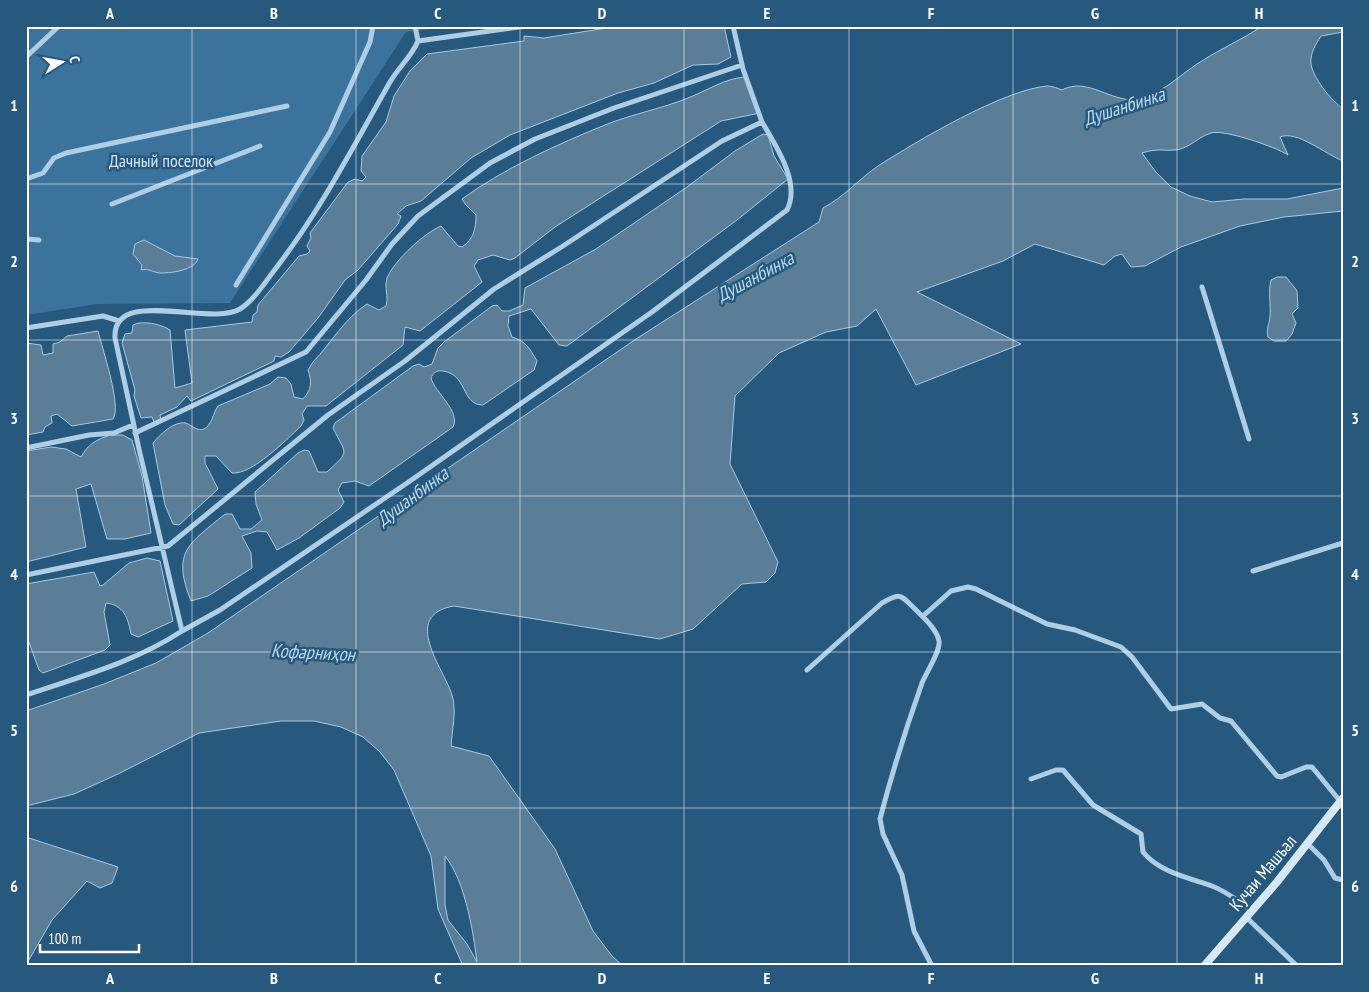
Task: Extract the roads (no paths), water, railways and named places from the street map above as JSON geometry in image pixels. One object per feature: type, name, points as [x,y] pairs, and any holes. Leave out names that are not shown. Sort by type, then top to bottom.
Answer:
[{"type":"main road","name":"Кучаи Машъал","points":[[1208,964],[1248,914],[1277,882],[1342,799]]},
{"type":"street","points":[[26,57],[59,26]]},
{"type":"street","points":[[236,284],[330,132],[370,42],[373,26]]},
{"type":"street","points":[[182,631],[135,433],[115,338],[118,320],[132,312],[155,310],[205,315],[233,312],[250,301],[293,246],[346,163],[392,80],[418,41],[415,26]]},
{"type":"street","points":[[418,41],[526,26]]},
{"type":"street","points":[[26,695],[110,667],[169,640],[220,610],[410,482],[652,312],[787,210],[792,196],[791,179],[762,122],[742,64],[733,26]]},
{"type":"street","points":[[135,433],[306,352],[366,280],[392,244],[418,216],[490,163],[535,139],[596,115],[742,64]]},
{"type":"street","points":[[26,178],[43,173],[54,158],[66,153],[287,106]]},
{"type":"street","points":[[26,575],[162,549],[190,530],[232,493],[328,415],[405,362],[494,289],[563,246],[722,141],[762,122]]},
{"type":"street","points":[[112,204],[260,146]]},
{"type":"street","points":[[26,239],[39,240]]},
{"type":"street","points":[[1202,286],[1249,438]]},
{"type":"street","points":[[26,328],[103,316],[118,320]]},
{"type":"street","points":[[26,448],[89,435],[114,433],[134,425]]},
{"type":"street","points":[[1253,571],[1343,544]]},
{"type":"street","points":[[923,616],[952,591],[968,587],[1047,624],[1110,641],[1132,657],[1171,708],[1197,704],[1205,705],[1220,718],[1231,721],[1277,776],[1281,777],[1309,766],[1342,799]]},
{"type":"street","points":[[807,670],[882,603],[894,596],[904,597],[923,616],[939,638],[940,647],[926,672],[908,722],[880,819],[883,834],[902,875],[914,931],[932,966]]},
{"type":"street","points":[[1031,779],[1056,770],[1064,770],[1093,804],[1141,834],[1142,848],[1146,855],[1176,874],[1226,892],[1297,966]]},
{"type":"street","points":[[1307,843],[1324,860],[1336,878],[1343,880]]},
{"type":"water","points":[[619,26],[724,26],[731,57],[718,64],[693,65],[654,83],[618,93],[510,135],[471,158],[421,201],[406,206],[397,214],[401,216],[398,224],[358,270],[345,280],[318,318],[289,352],[281,357],[275,356],[274,361],[191,401],[187,396],[177,407],[160,415],[161,421],[154,422],[152,417],[141,418],[122,343],[125,334],[132,333],[133,325],[141,323],[157,324],[170,330],[175,388],[192,383],[185,330],[252,322],[258,305],[299,256],[310,251],[307,246],[311,238],[310,233],[348,182],[355,179],[362,181],[366,177],[361,171],[362,156],[386,122],[394,96],[410,71],[427,54],[524,41],[524,36],[544,38]]},
{"type":"water","points":[[1263,26],[1343,26],[1343,32],[1321,36],[1311,56],[1311,63],[1318,81],[1343,109],[1343,161],[1294,137],[1280,137],[1288,155],[1250,140],[1218,132],[1206,135],[1181,149],[1156,150],[1142,153],[1155,171],[1171,187],[1190,196],[1212,202],[1244,199],[1287,199],[1343,188],[1343,211],[1284,217],[1240,226],[1181,247],[1145,266],[1131,267],[1122,254],[1115,256],[1104,265],[1035,244],[1003,261],[917,292],[1021,344],[916,385],[876,309],[857,326],[826,332],[779,353],[735,396],[730,464],[778,562],[775,573],[766,582],[742,584],[693,629],[660,639],[454,606],[438,611],[430,620],[428,631],[430,644],[448,684],[453,701],[454,714],[451,746],[489,756],[555,849],[593,931],[612,956],[623,966],[463,966],[438,909],[431,856],[394,770],[380,752],[363,737],[341,727],[314,721],[281,721],[199,733],[74,794],[26,806],[26,711],[104,684],[156,663],[208,633],[636,339],[819,222],[823,208],[838,199],[878,166],[984,106],[1029,90],[1047,86],[1062,90],[1081,86],[1119,98],[1138,99],[1146,97],[1162,89],[1205,59]],"holes":[[[445,856],[452,866],[467,906],[477,962],[467,944],[448,920],[445,905]]]},
{"type":"water","points":[[745,77],[760,113],[721,121],[555,227],[515,258],[510,260],[493,255],[478,260],[474,266],[482,282],[420,331],[405,327],[403,345],[326,406],[307,406],[302,414],[304,420],[301,426],[259,463],[240,472],[232,473],[216,456],[205,456],[205,463],[218,489],[179,525],[173,524],[165,505],[153,443],[167,429],[176,424],[186,423],[202,430],[211,422],[218,406],[270,384],[278,377],[286,378],[291,384],[294,397],[303,399],[310,385],[308,370],[345,323],[367,304],[379,310],[386,306],[387,278],[410,248],[441,226],[458,246],[462,247],[472,237],[475,229],[476,215],[462,199],[513,167],[587,132],[615,121],[678,102],[723,82]]},
{"type":"water","points":[[763,134],[768,135],[774,156],[788,179],[737,220],[567,346],[559,345],[531,309],[509,316],[508,326],[512,337],[524,343],[537,361],[534,370],[483,405],[479,405],[471,400],[453,375],[443,371],[435,372],[431,378],[433,384],[451,408],[455,421],[453,427],[369,486],[355,481],[342,483],[338,490],[344,502],[340,508],[299,538],[277,550],[267,532],[257,531],[242,536],[251,553],[252,568],[208,596],[191,601],[183,571],[183,559],[187,550],[202,533],[225,514],[232,514],[240,529],[251,529],[262,520],[256,504],[255,492],[298,453],[304,450],[309,451],[318,472],[327,472],[340,460],[344,452],[333,428],[335,423],[413,366],[419,364],[424,367],[432,364],[438,348],[444,342],[492,306],[497,305],[502,311],[509,311],[523,305],[525,288],[596,249],[687,187],[735,151]]},
{"type":"water","points":[[144,240],[175,256],[198,259],[192,266],[177,271],[161,273],[141,270],[142,265],[133,254],[135,244]]},
{"type":"water","points":[[1277,277],[1286,277],[1297,291],[1298,308],[1292,314],[1296,323],[1292,334],[1286,341],[1274,341],[1267,334],[1270,317],[1270,285],[1271,280]]},
{"type":"water","points":[[98,331],[113,390],[115,412],[113,419],[72,426],[57,414],[51,416],[52,423],[45,427],[43,432],[26,435],[26,343],[41,345],[43,355],[53,353],[53,344],[60,342],[67,336]]},
{"type":"water","points":[[110,435],[123,435],[132,440],[142,476],[151,533],[125,539],[107,539],[91,484],[76,489],[86,547],[26,562],[26,451],[51,447],[66,449],[81,457],[93,443]]},
{"type":"water","points":[[147,558],[160,561],[173,621],[138,637],[131,634],[127,618],[121,609],[106,603],[104,612],[110,645],[105,650],[43,673],[39,670],[26,634],[26,584],[94,572],[100,586],[129,563]]},
{"type":"water","points":[[26,837],[118,867],[112,883],[100,888],[87,881],[52,920],[26,965]]},
{"type":"water label","name":"Душанбинка","points":[[1124,106]]},
{"type":"water label","name":"Душанбинка","points":[[755,276]]},
{"type":"water label","name":"Душанбинка","points":[[412,496]]},
{"type":"water label","name":"Кофарниҳон","points":[[313,652]]},
{"type":"park label","name":"Дачный поселок","points":[[161,161]]}]
